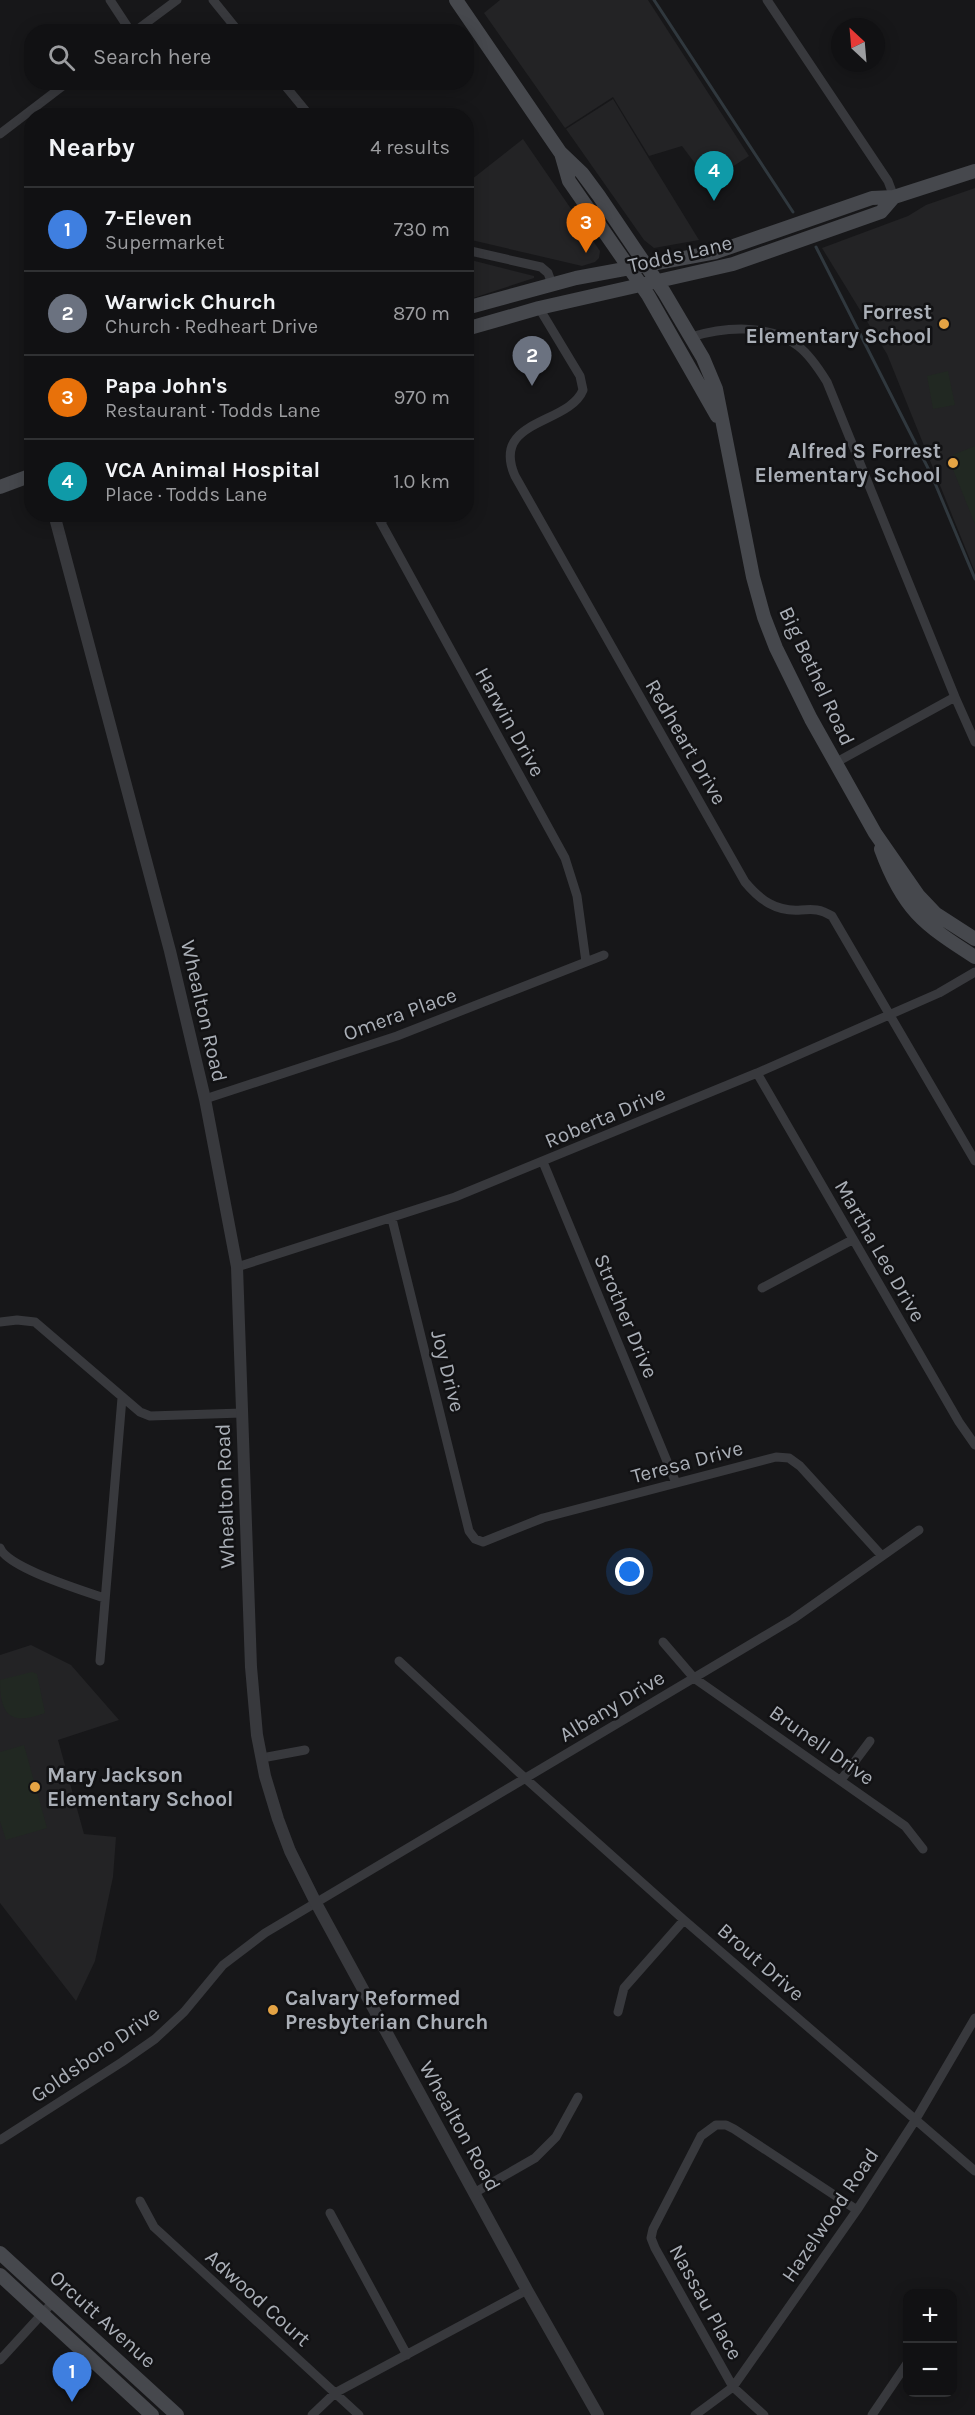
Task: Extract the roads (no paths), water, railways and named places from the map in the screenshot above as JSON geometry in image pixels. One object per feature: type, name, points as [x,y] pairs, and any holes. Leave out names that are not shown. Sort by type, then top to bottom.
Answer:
[{"type":"main road","name":"Big Bethel Road","points":[[456,0],[472,24]]},
{"type":"main road","name":"Big Bethel Road","points":[[474,26],[560,152],[582,173],[657,281],[703,358],[716,389],[753,577],[764,617],[788,674],[874,833],[929,908],[975,939]]},
{"type":"main road","name":"Big Bethel Road","points":[[560,152],[569,181],[641,285],[722,423]]},
{"type":"main road","name":"Todds Lane","points":[[474,306],[552,284],[716,252],[878,196],[894,197],[975,171]]},
{"type":"main road","name":"Todds Lane","points":[[474,327],[539,308],[717,269],[881,212],[894,197]]},
{"type":"main road","points":[[0,487],[24,478]]},
{"type":"main road","name":"Big Bethel Road","points":[[874,833],[890,875],[909,907],[931,928],[975,957]]},
{"type":"main road","name":"Orcutt Avenue","points":[[0,2253],[177,2415]]},
{"type":"main road","name":"Orcutt Avenue","points":[[0,2275],[152,2415]]},
{"type":"street","points":[[110,0],[127,24]]},
{"type":"street","points":[[144,24],[177,0]]},
{"type":"street","points":[[213,0],[232,24]]},
{"type":"street","points":[[767,0],[888,181],[894,197]]},
{"type":"street","points":[[34,108],[58,90]]},
{"type":"street","points":[[289,90],[303,108]]},
{"type":"street","points":[[0,134],[24,116]]},
{"type":"street","points":[[474,252],[544,268],[549,273],[552,284]]},
{"type":"street","name":"Redheart Drive","points":[[539,308],[580,376],[583,390],[576,400],[519,435],[512,449],[510,460],[515,476],[745,882],[758,898],[779,908],[800,910],[812,908],[822,910],[832,916],[975,1161]]},
{"type":"street","points":[[691,337],[726,329],[765,332],[798,345],[815,363],[827,382],[975,742]]},
{"type":"street","name":"Whealton Road","points":[[56,522],[170,951],[205,1099],[237,1267],[251,1667],[257,1735],[278,1819],[290,1851],[316,1903],[527,2290],[598,2415]]},
{"type":"street","name":"Harwin Drive","points":[[381,522],[565,858],[577,896],[586,962]]},
{"type":"street","points":[[835,762],[955,697]]},
{"type":"street","name":"Omera Place","points":[[205,1099],[397,1036],[604,955]]},
{"type":"street","name":"Roberta Drive","points":[[237,1267],[392,1219],[543,1162],[757,1073],[939,993],[975,972]]},
{"type":"street","name":"Martha Lee Drive","points":[[757,1073],[852,1240],[959,1422],[975,1445]]},
{"type":"street","name":"Strother Drive","points":[[543,1162],[676,1483]]},
{"type":"street","name":"Joy Drive","points":[[392,1219],[469,1531]]},
{"type":"street","points":[[762,1288],[852,1240]]},
{"type":"street","points":[[0,1322],[17,1320],[35,1322],[132,1407],[150,1416],[242,1413]]},
{"type":"street","points":[[100,1661],[122,1398]]},
{"type":"street","name":"Teresa Drive","points":[[469,1531],[475,1539],[483,1542],[543,1518],[776,1457],[789,1458],[800,1466],[882,1556]]},
{"type":"street","name":"Albany Drive","points":[[316,1903],[793,1619],[919,1530]]},
{"type":"street","points":[[0,1548],[3,1555],[18,1565],[104,1598]]},
{"type":"street","name":"Brunell Drive","points":[[663,1642],[694,1678],[905,1826],[923,1849]]},
{"type":"street","name":"Brout Drive","points":[[399,1661],[526,1779],[684,1920],[975,2171]]},
{"type":"street","points":[[841,1780],[870,1741]]},
{"type":"street","points":[[262,1758],[305,1750]]},
{"type":"street","name":"Goldsboro Drive","points":[[0,2140],[155,2039],[184,2012],[223,1965],[244,1947],[316,1903]]},
{"type":"street","points":[[618,2012],[624,1988],[684,1920]]},
{"type":"street","name":"Hazelwood Road","points":[[696,2415],[733,2387],[857,2210],[916,2119],[975,2018]]},
{"type":"street","points":[[474,2193],[535,2158],[555,2137],[578,2097]]},
{"type":"street","name":"Nassau Place","points":[[764,2415],[733,2387],[651,2238],[658,2220],[701,2136],[716,2125],[726,2125],[857,2210]]},
{"type":"street","name":"Adwood Court","points":[[140,2202],[154,2227],[359,2415]]},
{"type":"street","points":[[330,2213],[407,2355]]},
{"type":"street","points":[[312,2415],[335,2393],[527,2290]]},
{"type":"street","points":[[1,2357],[53,2302]]},
{"type":"street","points":[[872,2415],[903,2369]]},
{"type":"waterway","points":[[654,0],[793,212]]},
{"type":"waterway","points":[[816,247],[932,476],[975,579]]},
{"type":"place","name":"VCA Animal Hospital","points":[[714,201]]},
{"type":"place","name":"Papa John's","points":[[586,253]]},
{"type":"place","name":"Forrest Elementary School","points":[[944,324]]},
{"type":"place","name":"Warwick Church","points":[[532,386]]},
{"type":"place","name":"Alfred S Forrest Elementary School","points":[[953,463]]},
{"type":"place","name":"Mary Jackson Elementary School","points":[[35,1787]]},
{"type":"place","name":"Calvary Reformed Presbyterian Church","points":[[273,2010]]},
{"type":"place","name":"7-Eleven","points":[[72,2402]]}]
